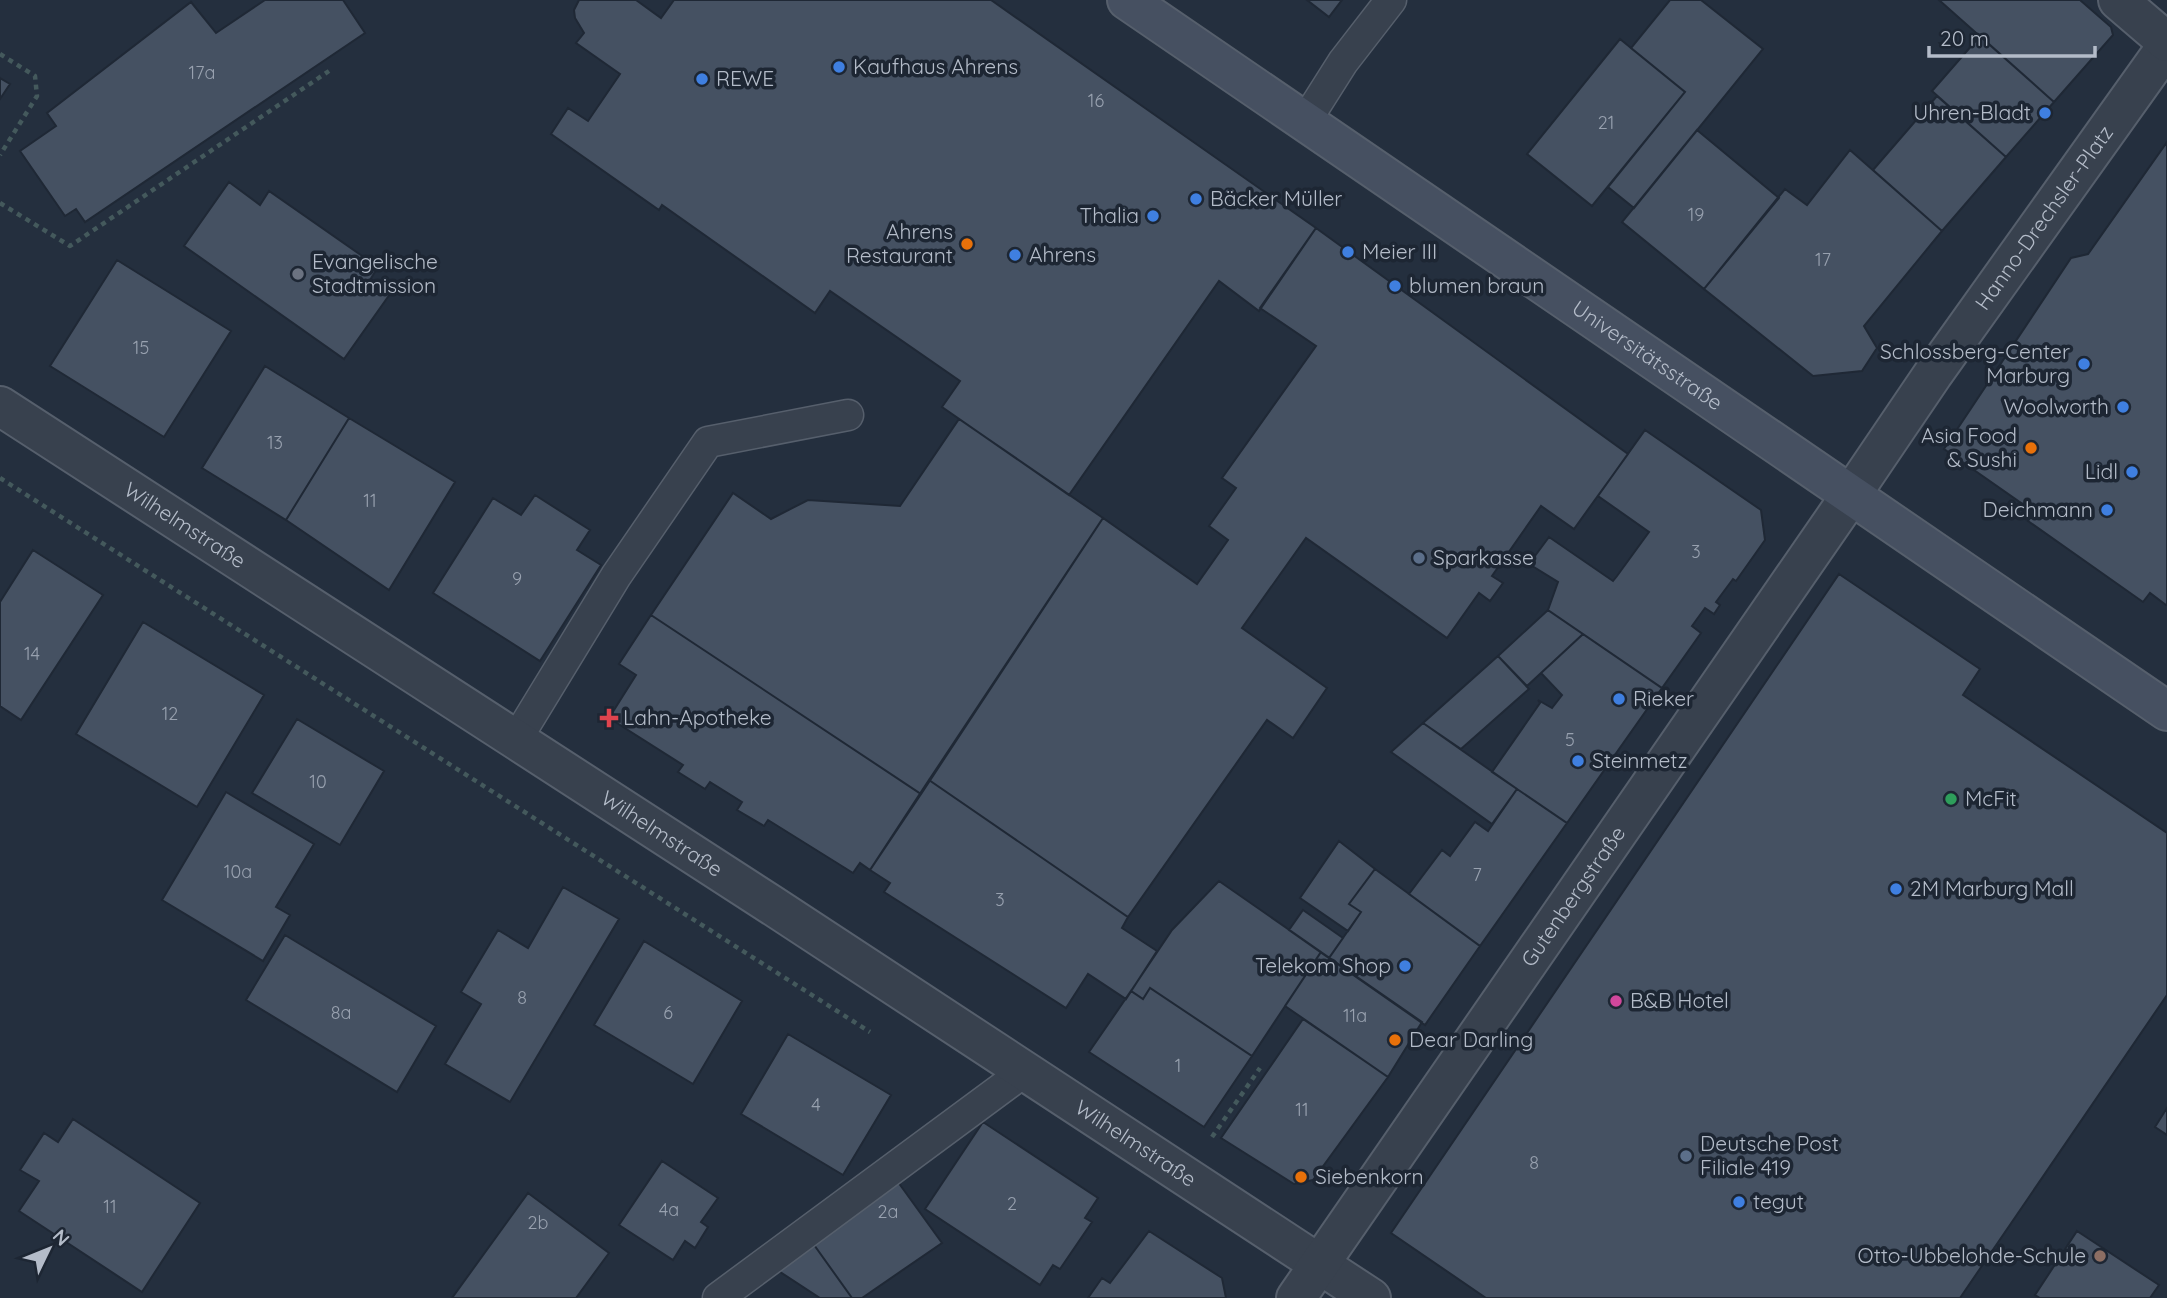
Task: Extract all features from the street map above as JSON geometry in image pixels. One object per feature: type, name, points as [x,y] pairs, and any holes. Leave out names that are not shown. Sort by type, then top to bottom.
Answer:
[{"type":"main road","name":"Universitätsstraße","points":[[1127,0],[2167,711]]},
{"type":"street","points":[[2118,0],[2167,44]]},
{"type":"street","name":"Hanno-Drechsler-Platz","points":[[1852,495],[1933,374],[2167,44]]},
{"type":"street","name":"Wilhelmstraße","points":[[0,406],[872,970],[1371,1298]]},
{"type":"street","name":"Gutenbergstraße","points":[[1296,1298],[1852,495]]},
{"type":"lane","points":[[1306,122],[1343,62],[1391,0]]},
{"type":"lane","points":[[516,740],[616,576],[708,442],[848,415]]},
{"type":"lane","points":[[718,1298],[1025,1071]]},
{"type":"path","points":[[0,54],[35,76],[37,96],[0,155]]},
{"type":"path","points":[[0,203],[70,246],[329,71]]},
{"type":"path","points":[[0,478],[877,1037]]},
{"type":"path","points":[[1185,1175],[1260,1068]]},
{"type":"building","points":[[265,0],[343,0],[365,33],[85,222],[76,209],[65,216],[20,151],[56,126],[47,113],[191,2],[216,33]]},
{"type":"building","name":"Ahrens","points":[[579,0],[636,0],[661,18],[674,0],[991,0],[1316,228],[1259,311],[1219,281],[1069,495],[942,407],[960,381],[830,291],[815,313],[662,205],[659,210],[551,134],[568,108],[588,121],[620,74],[576,43],[584,33],[575,18],[574,10]]},
{"type":"building","points":[[1307,0],[1342,0],[1329,17]]},
{"type":"building","points":[[1670,0],[1701,0],[1763,49],[1634,208],[1608,187],[1685,92],[1631,48]]},
{"type":"building","points":[[1939,0],[2080,0],[2111,27],[2113,35],[2054,102]]},
{"type":"building","points":[[1980,36],[2054,102],[2006,157],[1932,91]]},
{"type":"building","points":[[1620,39],[1685,92],[1592,206],[1527,154]]},
{"type":"building","points":[[0,78],[10,84],[0,99]]},
{"type":"building","points":[[1937,96],[2006,157],[1942,231],[1873,170]]},
{"type":"building","points":[[1697,130],[1779,198],[1704,289],[1622,222]]},
{"type":"building","name":"Schlossberg-Center Marburg","points":[[2167,142],[2166,605],[2150,593],[2143,602],[2028,521],[2034,512],[1944,449],[2071,258],[2088,254]]},
{"type":"building","points":[[1850,150],[1942,231],[1864,326],[1877,348],[1862,371],[1813,376],[1704,289],[1785,189],[1807,205]]},
{"type":"building","name":"Evangelische Stadtmission","points":[[229,182],[260,205],[269,191],[378,267],[370,280],[390,294],[344,359],[184,246]]},
{"type":"building","name":"Sparkasse","points":[[1316,228],[1628,454],[1574,529],[1541,506],[1492,576],[1503,583],[1490,601],[1479,593],[1447,638],[1306,538],[1242,628],[1327,688],[1293,738],[1267,720],[1128,917],[929,780],[1103,518],[1197,584],[1228,540],[1209,526],[1236,488],[1222,478],[1316,346],[1260,308]]},
{"type":"building","points":[[117,260],[231,331],[164,437],[50,366]]},
{"type":"building","points":[[265,366],[349,418],[286,520],[202,468]]},
{"type":"building","points":[[349,418],[455,482],[389,590],[286,520]]},
{"type":"building","points":[[959,419],[1103,518],[921,794],[651,615],[733,493],[771,519],[808,500],[900,506]]},
{"type":"building","points":[[1645,430],[1761,510],[1765,540],[1736,581],[1733,579],[1716,602],[1720,605],[1714,614],[1705,608],[1692,626],[1701,633],[1662,688],[1548,610],[1558,582],[1529,564],[1549,537],[1613,581],[1649,532],[1598,496]]},
{"type":"building","points":[[535,495],[590,530],[577,550],[601,565],[540,661],[433,593],[493,498],[521,515]]},
{"type":"building","points":[[33,550],[103,595],[21,720],[0,706],[0,602]]},
{"type":"building","name":"2M Marburg Mall","points":[[1839,574],[1980,669],[1963,695],[2167,833],[2167,995],[1960,1298],[1486,1298],[1391,1233]]},
{"type":"building","points":[[1548,610],[1583,634],[1527,686],[1498,656]]},
{"type":"building","points":[[651,615],[921,794],[870,870],[860,863],[853,873],[768,820],[764,826],[737,810],[742,802],[710,782],[705,789],[678,772],[683,765],[609,718],[636,675],[619,664]]},
{"type":"building","points":[[143,622],[264,695],[197,807],[76,734]]},
{"type":"building","points":[[1583,634],[1662,688],[1567,823],[1492,772],[1540,703],[1538,700],[1552,708],[1562,695],[1541,673]]},
{"type":"building","points":[[1498,656],[1529,689],[1461,749],[1423,723]]},
{"type":"building","points":[[297,719],[384,771],[340,845],[252,793]]},
{"type":"building","points":[[1423,723],[1517,789],[1492,824],[1391,752]]},
{"type":"building","points":[[929,780],[1128,917],[1122,928],[1157,951],[1126,999],[1088,974],[1066,1008],[884,892],[890,883],[870,870]]},
{"type":"building","points":[[1517,789],[1567,823],[1480,946],[1409,894],[1442,850],[1450,856],[1475,822],[1488,831]]},
{"type":"building","points":[[226,792],[314,844],[276,907],[290,915],[263,961],[162,900]]},
{"type":"building","points":[[1339,841],[1375,869],[1349,904],[1361,912],[1348,931],[1300,898]]},
{"type":"building","points":[[1375,869],[1480,946],[1425,1025],[1329,958],[1361,912],[1349,904]]},
{"type":"building","points":[[1219,881],[1321,952],[1252,1056],[1150,988],[1143,999],[1131,991],[1172,930]]},
{"type":"building","points":[[563,887],[619,919],[510,1102],[445,1064],[481,1004],[461,992],[498,930],[528,948]]},
{"type":"building","points":[[1303,910],[1343,938],[1329,958],[1289,930]]},
{"type":"building","points":[[285,935],[436,1026],[397,1092],[246,1000]]},
{"type":"building","points":[[644,941],[742,1001],[693,1084],[594,1025]]},
{"type":"building","points":[[1321,952],[1422,1022],[1388,1077],[1285,1006]]},
{"type":"building","points":[[1150,988],[1252,1056],[1204,1127],[1089,1052],[1131,991],[1143,999]]},
{"type":"building","points":[[1303,1019],[1388,1077],[1313,1180],[1294,1184],[1221,1138]]},
{"type":"building","points":[[788,1034],[891,1095],[843,1175],[741,1114]]},
{"type":"building","points":[[2167,1108],[2167,1135],[2155,1127]]},
{"type":"building","points":[[73,1119],[200,1203],[142,1292],[19,1211],[39,1181],[20,1170],[44,1133],[58,1142]]},
{"type":"building","points":[[983,1122],[1098,1198],[1085,1218],[1092,1222],[1060,1269],[1053,1265],[1040,1285],[925,1209]]},
{"type":"building","points":[[662,1161],[718,1198],[701,1222],[708,1227],[695,1248],[685,1241],[673,1260],[619,1225]]},
{"type":"building","points":[[898,1182],[942,1243],[862,1298],[852,1298],[812,1242]]},
{"type":"building","points":[[528,1193],[609,1253],[576,1298],[452,1298]]},
{"type":"building","points":[[1149,1231],[1222,1278],[1226,1298],[1088,1298],[1102,1278],[1110,1283]]},
{"type":"building","points":[[2077,1231],[2159,1285],[2150,1298],[2040,1298],[2035,1295]]},
{"type":"building","points":[[812,1242],[852,1298],[820,1298],[774,1268]]},
{"type":"place","name":"Kaufhaus Ahrens","points":[[839,67]]},
{"type":"place","name":"REWE","points":[[702,79]]},
{"type":"place","name":"Uhren-Bladt","points":[[2045,113]]},
{"type":"place","name":"Bäcker Müller","points":[[1196,199]]},
{"type":"place","name":"Thalia","points":[[1153,216]]},
{"type":"place","name":"Ahrens Restaurant","points":[[967,244]]},
{"type":"place","name":"Meier III","points":[[1348,252]]},
{"type":"place","name":"Ahrens","points":[[1015,255]]},
{"type":"place","name":"Evangelische Stadtmission","points":[[298,274]]},
{"type":"place","name":"blumen braun","points":[[1395,286]]},
{"type":"place","name":"Schlossberg-Center Marburg","points":[[2084,364]]},
{"type":"place","name":"Woolworth","points":[[2123,407]]},
{"type":"place","name":"Asia Food & Sushi","points":[[2031,448]]},
{"type":"place","name":"Lidl","points":[[2132,472]]},
{"type":"place","name":"Deichmann","points":[[2107,510]]},
{"type":"place","name":"Sparkasse","points":[[1419,558]]},
{"type":"place","name":"Rieker","points":[[1619,699]]},
{"type":"place","name":"Lahn-Apotheke","points":[[609,718]]},
{"type":"place","name":"Steinmetz","points":[[1578,761]]},
{"type":"place","name":"McFit","points":[[1951,799]]},
{"type":"place","name":"2M Marburg Mall","points":[[1896,889]]},
{"type":"place","name":"Telekom Shop","points":[[1405,966]]},
{"type":"place","name":"B&B Hotel","points":[[1616,1001]]},
{"type":"place","name":"Dear Darling","points":[[1395,1040]]},
{"type":"place","name":"Deutsche Post Filiale 419","points":[[1686,1156]]},
{"type":"place","name":"Siebenkorn","points":[[1301,1177]]},
{"type":"place","name":"tegut","points":[[1739,1202]]},
{"type":"place","name":"Otto-Ubbelohde-Schule","points":[[2100,1256]]}]
